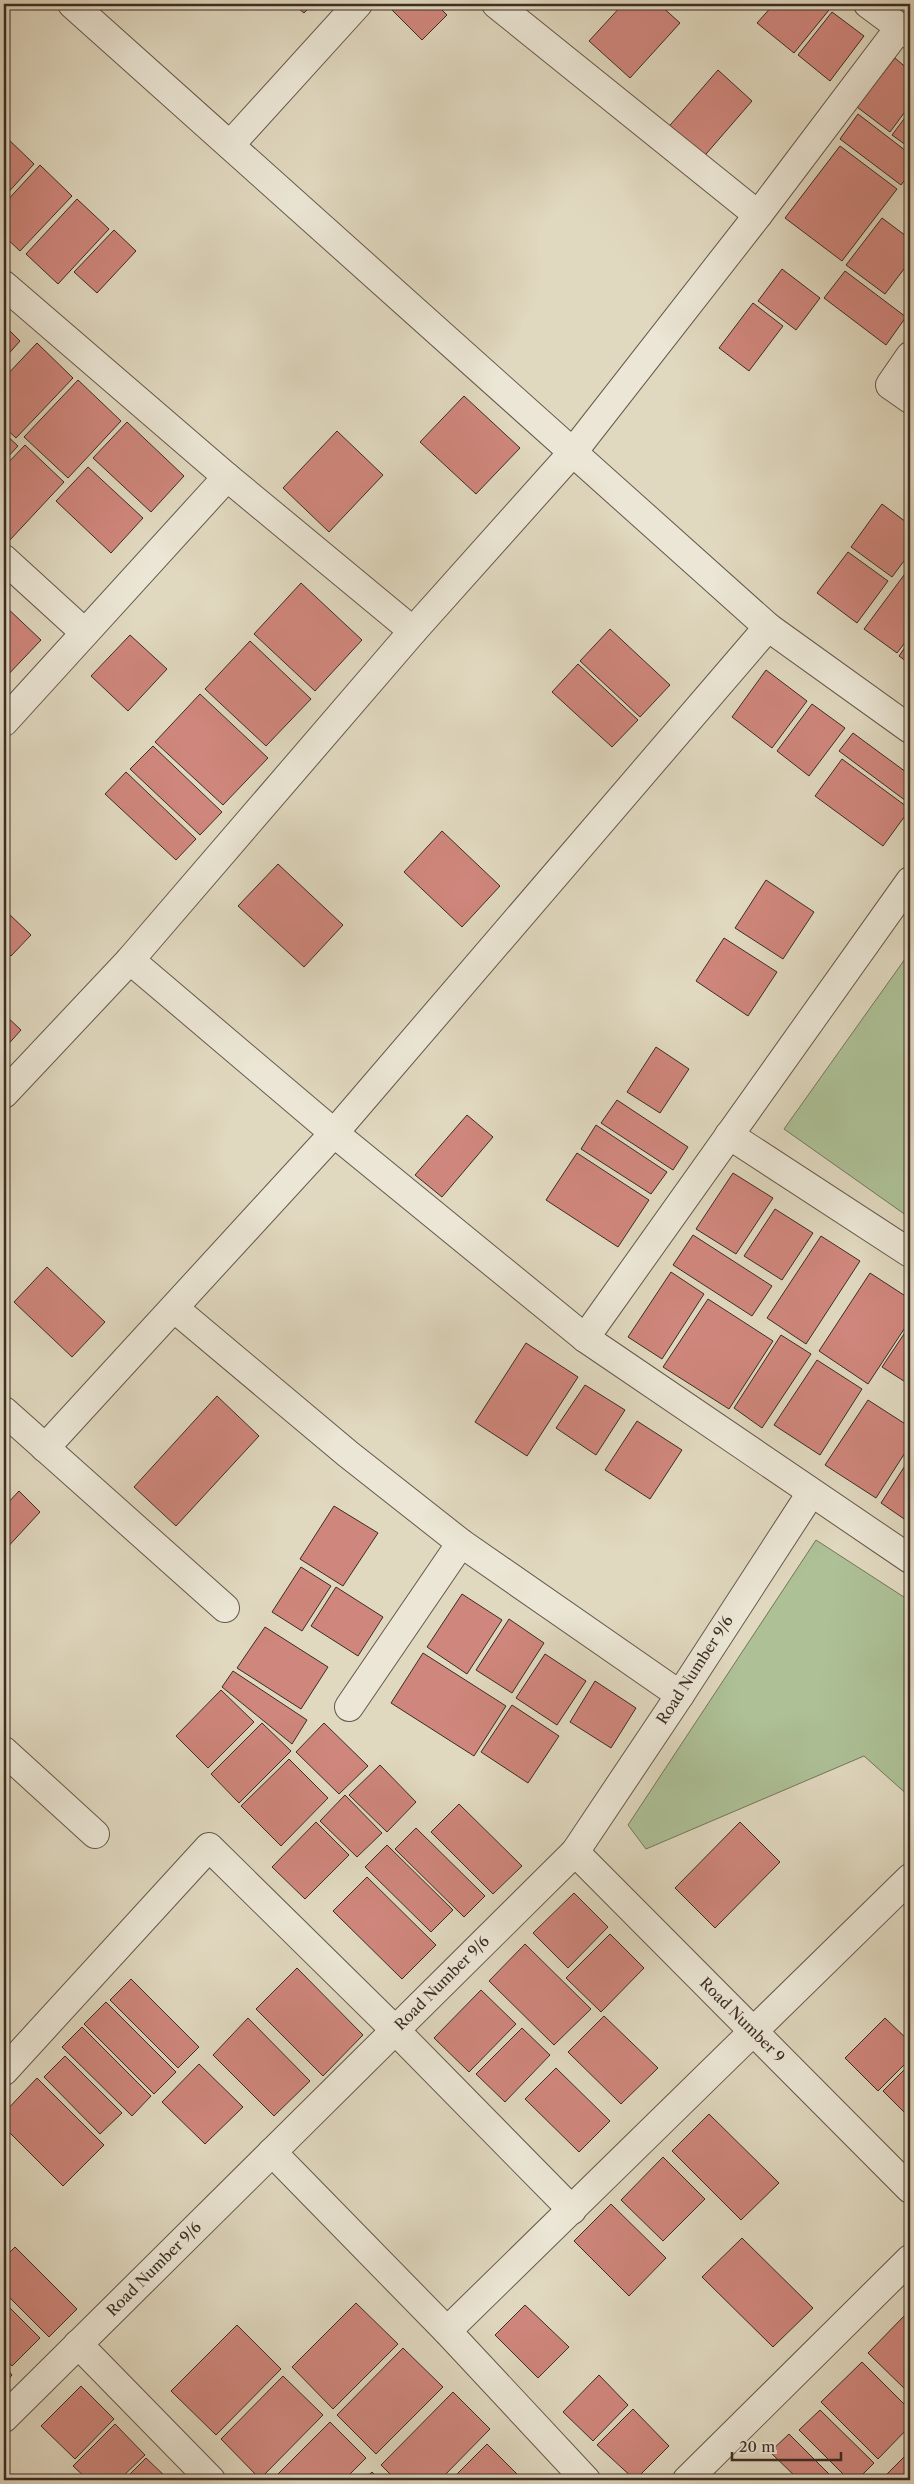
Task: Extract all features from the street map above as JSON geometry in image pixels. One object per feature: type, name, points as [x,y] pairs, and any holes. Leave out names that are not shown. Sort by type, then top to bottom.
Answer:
[{"type":"street","points":[[72,4],[768,627],[910,729]]},
{"type":"street","points":[[230,144],[358,4]]},
{"type":"street","points":[[496,4],[758,215]]},
{"type":"street","points":[[4,1094],[130,960],[413,631],[573,452],[905,31],[868,4]]},
{"type":"street","points":[[4,285],[227,477],[413,631]]},
{"type":"street","points":[[910,356],[890,385],[910,399]]},
{"type":"street","points":[[4,722],[227,477]]},
{"type":"street","points":[[4,559],[84,632]]},
{"type":"street","points":[[45,1448],[334,1132],[768,627]]},
{"type":"street","points":[[585,1338],[910,880]]},
{"type":"street","points":[[130,960],[334,1132],[585,1338],[910,1559]]},
{"type":"street","points":[[729,1135],[910,1253]]},
{"type":"street","points":[[174,1308],[348,1454],[461,1544],[680,1695]]},
{"type":"street","points":[[4,1411],[225,1608]]},
{"type":"street","name":"Road Number 9/6","points":[[4,2418],[574,1852],[680,1695],[811,1493]]},
{"type":"street","points":[[348,1707],[461,1544]]},
{"type":"street","points":[[4,1751],[95,1834]]},
{"type":"street","points":[[4,2071],[209,1847],[395,2030],[572,2210]]},
{"type":"street","name":"Road Number 9","points":[[574,1852],[910,2189]]},
{"type":"street","points":[[447,2331],[910,1878]]},
{"type":"street","points":[[272,2152],[447,2331],[586,2480]]},
{"type":"street","points":[[687,2480],[910,2260]]},
{"type":"street","points":[[78,2344],[211,2480]]},
{"type":"green space","points":[[910,952],[910,1218],[784,1129]]},
{"type":"green space","points":[[816,1540],[910,1601],[910,1797],[864,1756],[646,1849],[628,1825]]},
{"type":"building","points":[[293,4],[313,4],[304,13]]},
{"type":"building","points":[[391,4],[436,4],[447,15],[422,40],[388,6]]},
{"type":"building","points":[[623,4],[659,4],[680,23],[630,78],[589,41]]},
{"type":"building","points":[[774,4],[821,4],[829,10],[794,53],[757,23]]},
{"type":"building","points":[[832,12],[864,36],[830,81],[798,55]]},
{"type":"building","points":[[895,58],[910,71],[910,105],[890,132],[857,107]]},
{"type":"building","points":[[718,70],[752,101],[700,161],[665,131]]},
{"type":"building","points":[[910,111],[910,148],[892,135]]},
{"type":"building","points":[[858,114],[910,154],[910,173],[901,185],[840,139]]},
{"type":"building","points":[[4,135],[34,164],[4,197]]},
{"type":"building","points":[[840,146],[897,189],[842,261],[785,218]]},
{"type":"building","points":[[40,165],[72,196],[20,251],[4,236],[4,204]]},
{"type":"building","points":[[77,199],[109,229],[58,284],[26,254]]},
{"type":"building","points":[[882,218],[910,239],[910,261],[885,294],[846,265]]},
{"type":"building","points":[[114,230],[136,251],[97,293],[74,272]]},
{"type":"building","points":[[782,269],[820,298],[796,330],[758,301]]},
{"type":"building","points":[[845,271],[906,317],[886,345],[824,298]]},
{"type":"building","points":[[753,303],[783,326],[749,371],[719,348]]},
{"type":"building","points":[[4,325],[20,341],[4,359]]},
{"type":"building","points":[[37,343],[73,378],[16,438],[4,427],[4,378]]},
{"type":"building","points":[[78,380],[121,421],[68,478],[24,437]]},
{"type":"building","points":[[464,396],[520,448],[476,494],[420,442]]},
{"type":"building","points":[[127,422],[184,476],[151,512],[93,458]]},
{"type":"building","points":[[337,431],[383,475],[329,532],[283,488]]},
{"type":"building","points":[[4,433],[18,446],[4,461]]},
{"type":"building","points":[[25,445],[64,482],[9,541],[4,536],[4,467]]},
{"type":"building","points":[[88,467],[143,518],[111,553],[56,501]]},
{"type":"building","points":[[882,504],[910,525],[910,553],[892,577],[851,547]]},
{"type":"building","points":[[848,552],[888,581],[857,623],[817,593]]},
{"type":"building","points":[[910,567],[910,636],[897,653],[864,629]]},
{"type":"building","points":[[301,583],[362,640],[315,691],[254,634]]},
{"type":"building","points":[[4,605],[41,640],[4,679]]},
{"type":"building","points":[[610,629],[670,685],[640,717],[580,661]]},
{"type":"building","points":[[130,635],[167,669],[128,711],[91,676]]},
{"type":"building","points":[[910,640],[910,664],[899,656]]},
{"type":"building","points":[[250,641],[311,699],[266,746],[205,689]]},
{"type":"building","points":[[578,664],[638,720],[612,747],[552,692]]},
{"type":"building","points":[[766,670],[807,701],[772,748],[732,717]]},
{"type":"building","points":[[200,694],[268,758],[223,805],[155,742]]},
{"type":"building","points":[[812,704],[845,728],[809,776],[777,751]]},
{"type":"building","points":[[853,733],[910,775],[910,804],[839,751]]},
{"type":"building","points":[[153,746],[222,812],[200,835],[130,769]]},
{"type":"building","points":[[842,759],[910,809],[883,846],[815,796]]},
{"type":"building","points":[[126,772],[196,839],[176,860],[105,794]]},
{"type":"building","points":[[442,831],[500,886],[462,927],[404,872]]},
{"type":"building","points":[[278,864],[343,925],[304,967],[238,906]]},
{"type":"building","points":[[766,880],[814,912],[783,959],[735,928]]},
{"type":"building","points":[[8,913],[31,935],[11,956],[4,949],[4,917]]},
{"type":"building","points":[[724,938],[777,972],[748,1016],[696,981]]},
{"type":"building","points":[[4,1014],[21,1030],[4,1049]]},
{"type":"building","points":[[656,1047],[689,1069],[660,1113],[627,1092]]},
{"type":"building","points":[[617,1100],[688,1147],[673,1170],[601,1123]]},
{"type":"building","points":[[467,1115],[493,1137],[442,1197],[415,1175]]},
{"type":"building","points":[[596,1125],[667,1172],[651,1194],[581,1149]]},
{"type":"building","points":[[577,1153],[649,1200],[618,1247],[546,1200]]},
{"type":"building","points":[[733,1173],[773,1198],[736,1254],[696,1229]]},
{"type":"building","points":[[775,1209],[813,1233],[782,1280],[744,1256]]},
{"type":"building","points":[[693,1235],[772,1286],[752,1316],[673,1265]]},
{"type":"building","points":[[821,1236],[860,1261],[806,1344],[767,1318]]},
{"type":"building","points":[[47,1267],[105,1322],[72,1357],[14,1302]]},
{"type":"building","points":[[671,1272],[704,1294],[662,1359],[628,1337]]},
{"type":"building","points":[[870,1273],[910,1299],[910,1320],[868,1384],[819,1351]]},
{"type":"building","points":[[708,1299],[773,1341],[729,1409],[663,1367]]},
{"type":"building","points":[[910,1325],[910,1385],[882,1367]]},
{"type":"building","points":[[781,1335],[811,1354],[762,1428],[734,1408]]},
{"type":"building","points":[[526,1343],[578,1377],[527,1456],[475,1422]]},
{"type":"building","points":[[817,1360],[862,1389],[820,1455],[774,1425]]},
{"type":"building","points":[[585,1385],[625,1410],[596,1455],[556,1428]]},
{"type":"building","points":[[217,1396],[259,1436],[176,1526],[134,1487]]},
{"type":"building","points":[[868,1400],[910,1427],[910,1445],[876,1498],[825,1465]]},
{"type":"building","points":[[637,1421],[682,1450],[650,1499],[605,1470]]},
{"type":"building","points":[[910,1458],[910,1523],[881,1503]]},
{"type":"building","points":[[19,1491],[40,1512],[4,1551],[4,1507]]},
{"type":"building","points":[[334,1506],[378,1533],[343,1586],[300,1559]]},
{"type":"building","points":[[301,1567],[331,1586],[302,1631],[272,1612]]},
{"type":"building","points":[[336,1587],[383,1617],[358,1656],[311,1626]]},
{"type":"building","points":[[462,1594],[502,1620],[467,1674],[427,1647]]},
{"type":"building","points":[[509,1619],[544,1643],[512,1693],[476,1670]]},
{"type":"building","points":[[265,1627],[328,1667],[301,1709],[237,1668]]},
{"type":"building","points":[[423,1653],[506,1706],[474,1756],[391,1703]]},
{"type":"building","points":[[545,1654],[586,1681],[557,1725],[516,1698]]},
{"type":"building","points":[[233,1671],[307,1720],[292,1744],[222,1687]]},
{"type":"building","points":[[595,1681],[636,1708],[611,1748],[570,1722]]},
{"type":"building","points":[[221,1690],[254,1722],[208,1768],[176,1736]]},
{"type":"building","points":[[512,1705],[559,1736],[528,1783],[481,1752]]},
{"type":"building","points":[[262,1723],[291,1751],[239,1803],[211,1774]]},
{"type":"building","points":[[324,1723],[368,1766],[339,1794],[296,1752]]},
{"type":"building","points":[[289,1759],[328,1798],[281,1846],[241,1806]]},
{"type":"building","points":[[380,1765],[416,1802],[387,1832],[349,1795]]},
{"type":"building","points":[[345,1795],[382,1833],[357,1857],[320,1821]]},
{"type":"building","points":[[459,1804],[522,1866],[493,1894],[431,1832]]},
{"type":"building","points":[[316,1822],[349,1855],[305,1899],[272,1867]]},
{"type":"building","points":[[740,1822],[780,1862],[715,1928],[675,1888]]},
{"type":"building","points":[[416,1828],[485,1896],[464,1917],[395,1849]]},
{"type":"building","points":[[387,1845],[453,1910],[431,1932],[365,1867]]},
{"type":"building","points":[[367,1877],[436,1945],[402,1979],[333,1911]]},
{"type":"building","points":[[574,1893],[608,1927],[568,1968],[533,1933]]},
{"type":"building","points":[[610,1934],[644,1968],[601,2012],[566,1978]]},
{"type":"building","points":[[525,1944],[591,2009],[554,2045],[489,1981]]},
{"type":"building","points":[[297,1968],[363,2035],[323,2076],[256,2009]]},
{"type":"building","points":[[131,1979],[199,2047],[178,2068],[110,2000]]},
{"type":"building","points":[[481,1990],[516,2024],[469,2072],[434,2038]]},
{"type":"building","points":[[106,2002],[176,2072],[154,2094],[84,2024]]},
{"type":"building","points":[[604,2016],[658,2068],[621,2104],[568,2052]]},
{"type":"building","points":[[248,2018],[310,2081],[274,2116],[213,2055]]},
{"type":"building","points":[[885,2018],[910,2042],[910,2059],[878,2091],[845,2058]]},
{"type":"building","points":[[82,2027],[151,2096],[132,2116],[62,2047]]},
{"type":"building","points":[[522,2028],[550,2055],[505,2102],[476,2074]]},
{"type":"building","points":[[65,2056],[122,2113],[100,2134],[44,2077]]},
{"type":"building","points":[[199,2064],[243,2107],[205,2144],[162,2102]]},
{"type":"building","points":[[910,2064],[910,2118],[883,2091]]},
{"type":"building","points":[[556,2068],[610,2121],[579,2152],[525,2099]]},
{"type":"building","points":[[37,2078],[104,2145],[63,2186],[4,2127],[4,2113]]},
{"type":"building","points":[[709,2114],[779,2183],[741,2220],[672,2151]]},
{"type":"building","points":[[663,2157],[705,2199],[663,2241],[621,2200]]},
{"type":"building","points":[[611,2204],[666,2258],[629,2296],[574,2241]]},
{"type":"building","points":[[742,2238],[813,2308],[773,2347],[702,2277]]},
{"type":"building","points":[[15,2247],[77,2309],[49,2337],[4,2292],[4,2258]]},
{"type":"building","points":[[4,2302],[40,2338],[12,2366],[4,2357]]},
{"type":"building","points":[[356,2303],[398,2344],[333,2409],[292,2367]]},
{"type":"building","points":[[525,2305],[569,2347],[538,2378],[495,2335]]},
{"type":"building","points":[[908,2312],[910,2314],[910,2394],[868,2353]]},
{"type":"building","points":[[237,2325],[281,2369],[216,2435],[171,2391]]},
{"type":"building","points":[[403,2348],[443,2387],[376,2454],[337,2415]]},
{"type":"building","points":[[862,2362],[910,2410],[910,2426],[878,2459],[821,2402]]},
{"type":"building","points":[[4,2366],[12,2375],[4,2384]]},
{"type":"building","points":[[599,2375],[628,2405],[593,2441],[563,2412]]},
{"type":"building","points":[[283,2376],[323,2415],[260,2479],[221,2439]]},
{"type":"building","points":[[81,2386],[114,2419],[75,2459],[41,2426]]},
{"type":"building","points":[[453,2392],[490,2429],[440,2480],[396,2480],[381,2465]]},
{"type":"building","points":[[633,2409],[669,2446],[635,2480],[597,2445]]},
{"type":"building","points":[[820,2410],[874,2463],[857,2480],[849,2480],[799,2430]]},
{"type":"building","points":[[330,2422],[366,2458],[344,2480],[272,2480]]},
{"type":"building","points":[[115,2424],[145,2455],[119,2480],[88,2480],[73,2466]]},
{"type":"building","points":[[789,2434],[835,2480],[799,2480],[770,2452]]},
{"type":"building","points":[[487,2444],[523,2480],[451,2480]]},
{"type":"building","points":[[910,2451],[910,2480],[881,2480]]},
{"type":"building","points":[[146,2458],[169,2480],[124,2480]]},
{"type":"building","points":[[372,2472],[380,2480],[363,2480]]}]
